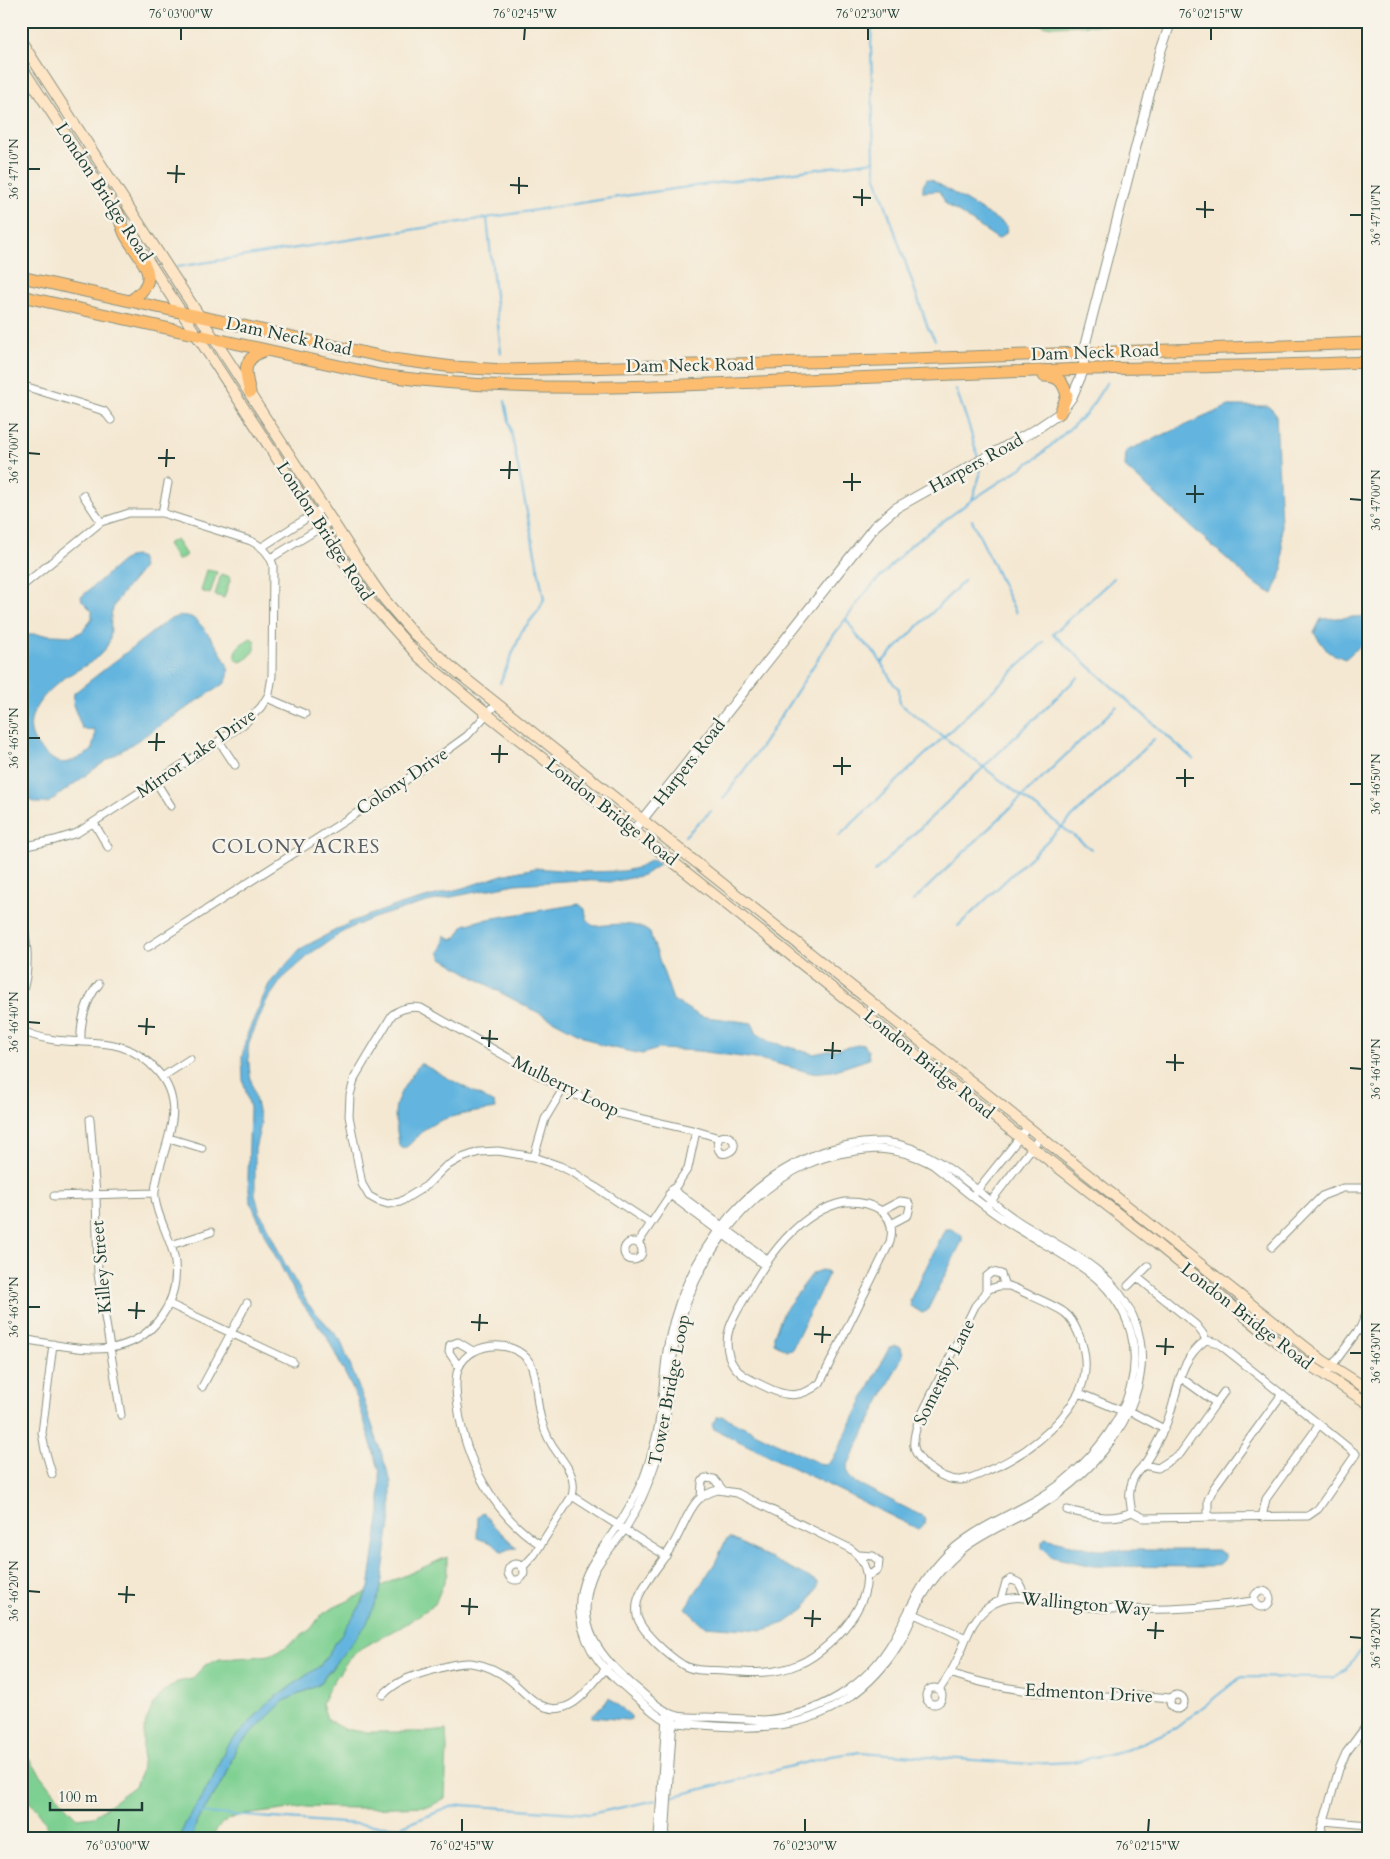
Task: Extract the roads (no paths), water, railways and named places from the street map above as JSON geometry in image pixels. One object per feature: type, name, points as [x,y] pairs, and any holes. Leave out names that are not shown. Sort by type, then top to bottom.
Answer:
[{"type":"main road","points":[[21,42],[54,93]]},
{"type":"main road","points":[[21,54],[38,79],[54,93]]},
{"type":"main road","name":"London Bridge Road","points":[[21,66],[314,513],[371,604],[433,670],[1032,1147],[1158,1245],[1263,1331],[1325,1376],[1369,1404]]},
{"type":"main road","name":"London Bridge Road","points":[[54,93],[370,578],[399,617],[431,650],[642,821],[1040,1137],[1331,1366],[1369,1390]]},
{"type":"main road","points":[[118,213],[125,234],[148,272],[147,286],[130,301]]},
{"type":"main road","name":"Dam Neck Road","points":[[21,277],[393,359],[453,367],[497,369],[854,361],[1369,343]]},
{"type":"main road","name":"Dam Neck Road","points":[[21,296],[380,375],[428,382],[488,386],[602,388],[1084,370],[1369,362]]},
{"type":"main road","points":[[250,392],[246,378],[246,365],[251,357],[266,350]]},
{"type":"main road","points":[[968,374],[984,378],[1056,378],[1063,384],[1067,395],[1060,413]]},
{"type":"street","name":"Harpers Road","points":[[634,830],[884,516],[1035,430],[1060,413],[1072,397],[1084,370],[1083,352],[1165,35],[1172,21]]},
{"type":"street","points":[[21,385],[104,411],[111,420]]},
{"type":"street","points":[[162,513],[168,484]]},
{"type":"street","points":[[83,495],[100,522]]},
{"type":"street","points":[[262,547],[324,507]]},
{"type":"street","points":[[21,587],[100,522],[129,514],[162,513],[251,540],[262,547],[271,558],[333,520]]},
{"type":"street","name":"Mirror Lake Drive","points":[[21,847],[77,833],[219,741],[245,723],[261,707],[267,698],[272,676],[274,572],[271,558]]},
{"type":"street","points":[[267,698],[305,714]]},
{"type":"street","name":"Colony Drive","points":[[148,947],[388,793],[468,736],[496,704]]},
{"type":"street","points":[[219,741],[235,765]]},
{"type":"street","points":[[156,782],[171,806]]},
{"type":"street","points":[[94,823],[108,846]]},
{"type":"street","points":[[21,907],[23,932],[28,955],[21,996]]},
{"type":"street","points":[[81,1042],[82,1023],[85,1012],[92,994],[99,984]]},
{"type":"street","name":"Mulberry Loop","points":[[650,1222],[560,1166],[534,1157],[498,1152],[469,1155],[445,1167],[426,1186],[400,1202],[388,1204],[369,1196],[362,1184],[349,1116],[350,1095],[355,1077],[392,1015],[400,1010],[415,1007],[426,1010],[468,1036],[563,1089],[617,1113],[719,1138]]},
{"type":"street","points":[[21,1030],[52,1041],[106,1042],[124,1046],[141,1056],[162,1077],[172,1107],[173,1124],[154,1193],[174,1257],[175,1282],[169,1304],[154,1327],[141,1338],[118,1347],[95,1350],[21,1339]]},
{"type":"street","points":[[162,1077],[190,1059]]},
{"type":"street","points":[[534,1157],[545,1119],[563,1089]]},
{"type":"street","name":"Killey Street","points":[[90,1119],[96,1194],[98,1274],[121,1415]]},
{"type":"street","points":[[975,1194],[1028,1127]]},
{"type":"street","points":[[638,1243],[650,1222],[688,1168],[696,1131]]},
{"type":"street","points":[[988,1204],[1040,1137]]},
{"type":"street","points":[[170,1138],[202,1148]]},
{"type":"street","name":"Tower Bridge Loop","points":[[607,1667],[669,1721],[761,1727],[795,1722],[822,1713],[850,1698],[876,1675],[898,1645],[911,1612],[927,1577],[953,1549],[976,1532],[1031,1504],[1065,1480],[1097,1448],[1122,1411],[1131,1390],[1134,1361],[1130,1330],[1119,1305],[1095,1277],[988,1204],[933,1158],[911,1147],[885,1142],[850,1145],[810,1156],[781,1171],[748,1196],[696,1266],[675,1315],[666,1353],[661,1413],[653,1448],[621,1528],[589,1567],[582,1585],[579,1602],[581,1624],[584,1636],[597,1660],[607,1667],[670,1713],[682,1716],[764,1720],[792,1716],[818,1708],[843,1694],[872,1668],[894,1640],[911,1612],[933,1581],[952,1559],[978,1539],[1033,1510],[1074,1482],[1110,1443],[1130,1411],[1140,1380],[1140,1348],[1134,1320],[1120,1295],[1092,1267],[1006,1213],[988,1204]]},
{"type":"street","points":[[1272,1247],[1322,1196],[1343,1188],[1369,1188]]},
{"type":"street","points":[[671,1191],[766,1263]]},
{"type":"street","points":[[54,1196],[154,1193]]},
{"type":"street","points":[[881,1211],[900,1201],[908,1202],[910,1206],[908,1215],[891,1224]]},
{"type":"street","points":[[854,1202],[871,1205],[887,1216],[891,1224],[892,1234],[890,1242],[820,1383],[812,1390],[803,1394],[787,1395],[778,1393],[741,1375],[729,1355],[727,1337],[730,1322],[766,1263],[790,1235],[825,1208],[836,1204],[854,1202]]},
{"type":"street","points":[[171,1245],[211,1232]]},
{"type":"street","points":[[1128,1286],[1148,1266]]},
{"type":"street","name":"Somersby Lane","points":[[992,1272],[997,1272],[1001,1274],[1005,1286],[1017,1289],[1066,1313],[1083,1344],[1086,1358],[1085,1372],[1079,1393],[1055,1424],[1029,1448],[1001,1465],[974,1476],[962,1480],[949,1479],[937,1474],[919,1459],[914,1449],[913,1439],[918,1422],[975,1306],[986,1292],[986,1277],[992,1272]]},
{"type":"street","points":[[1067,1510],[1100,1517],[1120,1517],[1132,1512],[1144,1518],[1308,1516],[1318,1509],[1356,1454],[1218,1343],[1206,1340],[1196,1325],[1137,1277]]},
{"type":"street","points":[[986,1292],[989,1289],[1005,1286]]},
{"type":"street","points":[[202,1388],[246,1303]]},
{"type":"street","points":[[169,1304],[292,1362]]},
{"type":"street","points":[[1325,1376],[1367,1317],[1369,1308]]},
{"type":"street","points":[[1132,1512],[1131,1483],[1136,1473],[1143,1466],[1164,1428],[1171,1412],[1180,1377],[1188,1357],[1193,1350],[1206,1340]]},
{"type":"street","points":[[459,1367],[449,1352],[450,1344],[458,1342],[473,1351]]},
{"type":"street","points":[[52,1474],[42,1433],[53,1344]]},
{"type":"street","points":[[522,1568],[541,1545],[572,1496],[574,1484],[569,1469],[550,1442],[539,1414],[535,1378],[530,1362],[517,1350],[505,1346],[499,1345],[473,1351],[464,1358],[459,1367],[456,1383],[462,1429],[474,1465],[490,1494],[508,1517],[526,1535],[541,1545]]},
{"type":"street","points":[[1180,1377],[1216,1403]]},
{"type":"street","points":[[1143,1466],[1158,1468],[1172,1461],[1180,1454],[1224,1392]]},
{"type":"street","points":[[1079,1393],[1122,1411],[1130,1411],[1164,1428]]},
{"type":"street","points":[[1208,1517],[1208,1500],[1213,1490],[1282,1394]]},
{"type":"street","points":[[1262,1517],[1266,1499],[1319,1425]]},
{"type":"street","points":[[701,1498],[702,1482],[708,1477],[714,1479],[723,1490]]},
{"type":"street","points":[[723,1490],[737,1493],[849,1548],[859,1555],[864,1563],[867,1577],[864,1591],[845,1628],[826,1648],[804,1662],[786,1669],[762,1673],[695,1669],[682,1664],[649,1636],[640,1623],[637,1608],[640,1595],[666,1556],[692,1509],[701,1498],[711,1491],[723,1490]]},
{"type":"street","points":[[572,1496],[666,1556]]},
{"type":"street","points":[[859,1555],[873,1556],[879,1561],[878,1569],[867,1577]]},
{"type":"street","points":[[1001,1600],[1006,1582],[1011,1580],[1017,1581],[1026,1597]]},
{"type":"street","name":"Wallington Way","points":[[939,1690],[950,1673],[966,1638],[983,1612],[1001,1600],[1014,1596],[1084,1607],[1140,1610],[1200,1608],[1253,1601]]},
{"type":"street","points":[[911,1612],[966,1638]]},
{"type":"street","points":[[383,1695],[389,1688],[407,1678],[453,1664],[472,1663],[500,1673],[537,1704],[557,1708],[571,1704],[578,1699],[607,1667]]},
{"type":"street","name":"Edmenton Drive","points":[[950,1673],[998,1686],[1056,1694],[1170,1698]]},
{"type":"street","points":[[658,1838],[670,1713]]},
{"type":"street","points":[[664,1838],[669,1721]]},
{"type":"street","points":[[1319,1838],[1339,1769],[1346,1754],[1369,1722]]},
{"type":"street","points":[[1323,1821],[1369,1825]]},
{"type":"water","points":[[927,179],[932,180],[1004,224],[1007,227],[1006,233],[998,239],[946,204],[939,191],[923,192],[923,186]]},
{"type":"water","points":[[1229,406],[1268,406],[1276,414],[1283,569],[1273,594],[1255,584],[1125,467],[1126,451]]},
{"type":"water","points":[[128,557],[140,557],[143,567],[121,594],[114,606],[111,615],[111,632],[108,644],[94,660],[52,688],[36,708],[32,718],[31,729],[34,739],[41,750],[54,760],[63,763],[92,751],[94,729],[82,728],[73,705],[74,693],[168,620],[179,616],[188,616],[201,625],[226,663],[228,670],[227,679],[225,683],[97,767],[48,803],[36,803],[21,796],[21,639],[31,634],[73,636],[83,631],[92,618],[92,611],[82,601],[81,597],[121,562]]},
{"type":"water","points":[[1369,616],[1369,638],[1345,659],[1328,652],[1314,633],[1321,619]]},
{"type":"water","points":[[651,860],[660,864],[644,875],[612,882],[580,880],[515,884],[427,902],[376,917],[346,930],[314,951],[282,979],[266,1002],[249,1042],[248,1051],[250,1075],[261,1124],[255,1149],[255,1194],[259,1210],[284,1262],[308,1304],[340,1339],[364,1401],[391,1482],[391,1516],[380,1593],[366,1625],[318,1685],[284,1701],[236,1748],[225,1778],[197,1821],[192,1838],[179,1838],[186,1822],[213,1778],[226,1747],[271,1700],[320,1666],[359,1608],[369,1588],[380,1512],[380,1472],[357,1398],[327,1337],[295,1293],[266,1238],[250,1200],[248,1178],[250,1108],[243,1080],[242,1057],[248,1032],[269,984],[300,949],[353,921],[392,907],[502,875],[535,868],[584,872],[623,871],[637,868]]},
{"type":"water","points":[[579,904],[585,909],[588,921],[594,926],[630,925],[637,926],[650,933],[673,1000],[700,1016],[752,1023],[757,1034],[768,1041],[813,1054],[863,1044],[868,1050],[869,1059],[833,1071],[812,1073],[763,1060],[699,1051],[658,1049],[642,1054],[600,1045],[503,994],[442,958],[439,952],[443,946],[445,935],[452,940],[457,937],[464,925],[482,920]]},
{"type":"water","points":[[420,1063],[494,1103],[495,1109],[444,1119],[424,1129],[409,1145],[402,1149],[399,1146],[395,1118],[396,1107],[401,1092]]},
{"type":"water","points":[[945,1229],[951,1229],[962,1235],[962,1241],[927,1311],[922,1313],[911,1306],[910,1300]]},
{"type":"water","points":[[821,1270],[827,1271],[828,1275],[792,1349],[787,1350],[774,1343],[774,1335],[784,1311],[813,1273]]},
{"type":"water","points":[[896,1346],[901,1348],[903,1355],[847,1467],[851,1480],[924,1517],[924,1525],[918,1529],[714,1429],[712,1424],[717,1417],[722,1416],[822,1465],[827,1464],[833,1459],[889,1348]]},
{"type":"water","points":[[483,1512],[491,1523],[517,1548],[508,1549],[503,1552],[491,1543],[477,1538],[478,1516]]},
{"type":"water","points":[[730,1538],[818,1582],[818,1586],[804,1610],[785,1623],[763,1630],[704,1626],[685,1608],[715,1563],[726,1540]]},
{"type":"water","points":[[1045,1538],[1097,1550],[1218,1550],[1225,1554],[1225,1559],[1221,1563],[1210,1567],[1094,1566],[1052,1557],[1042,1547],[1042,1541]]},
{"type":"water","points":[[609,1698],[631,1716],[631,1719],[591,1717]]},
{"type":"waterway","points":[[872,21],[871,47],[876,177],[928,328],[935,340]]},
{"type":"waterway","points":[[22,32],[27,28]]},
{"type":"waterway","points":[[177,267],[631,195],[874,161]]},
{"type":"waterway","points":[[487,218],[501,353]]},
{"type":"waterway","points":[[723,799],[763,744],[830,640],[866,592],[911,545],[972,500],[1038,457],[1087,413],[1107,382]]},
{"type":"waterway","points":[[956,389],[978,458]]},
{"type":"waterway","points":[[500,683],[522,631],[539,610],[544,599],[505,401]]},
{"type":"waterway","points":[[972,500],[980,475],[979,467]]},
{"type":"waterway","points":[[972,520],[1016,613]]},
{"type":"waterway","points":[[1114,578],[1053,634],[1193,759]]},
{"type":"waterway","points":[[881,663],[965,580]]},
{"type":"waterway","points":[[846,619],[857,636],[876,654],[893,683],[899,689],[899,703],[1091,849]]},
{"type":"waterway","points":[[839,836],[1044,642]]},
{"type":"waterway","points":[[874,872],[1078,677]]},
{"type":"waterway","points":[[913,901],[1117,706]]},
{"type":"waterway","points":[[958,926],[1154,739]]},
{"type":"waterway","points":[[685,836],[711,811]]},
{"type":"waterway","points":[[671,1797],[831,1756],[860,1752],[1029,1764],[1073,1762],[1126,1750],[1176,1728],[1241,1677],[1333,1678],[1347,1669],[1369,1638]]},
{"type":"waterway","points":[[202,1813],[400,1827],[450,1807],[462,1805],[590,1814],[657,1800]]},
{"type":"district","name":"COLONY ACRES","points":[[296,846]]}]
